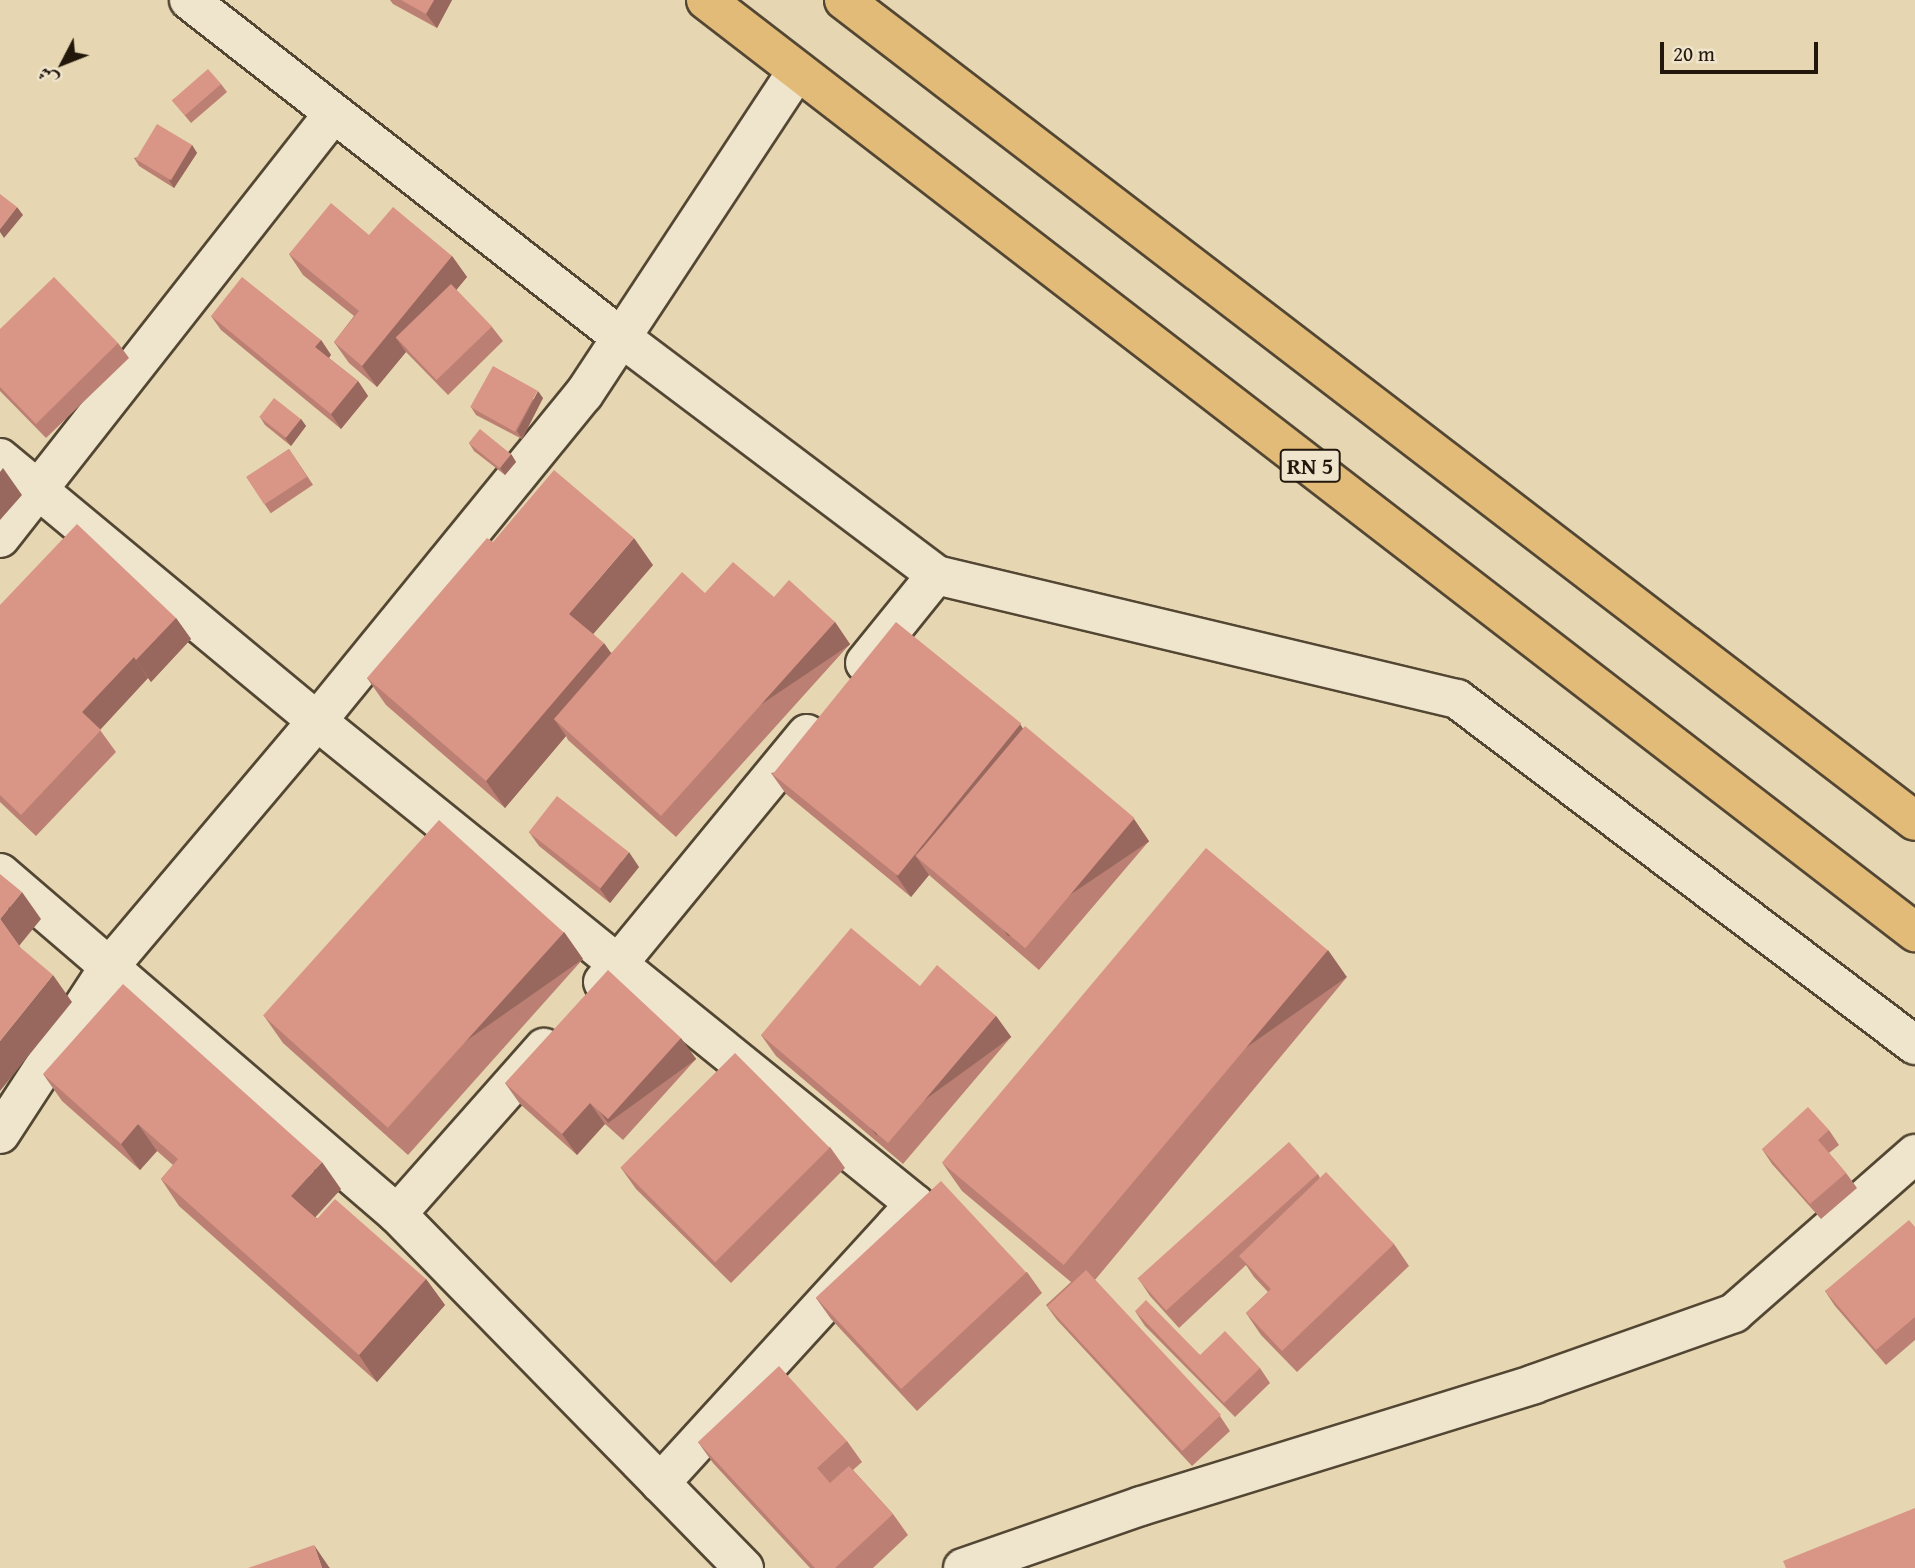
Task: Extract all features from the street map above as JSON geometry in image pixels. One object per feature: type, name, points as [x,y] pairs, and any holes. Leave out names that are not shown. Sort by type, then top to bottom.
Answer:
[{"type":"highway","name":"RN 5","points":[[706,0],[1915,932]]},
{"type":"highway","points":[[844,0],[1915,821]]},
{"type":"street","points":[[189,0],[622,338],[936,575],[1457,699],[1915,1045]]},
{"type":"street","points":[[0,1135],[108,967],[317,721],[584,394],[797,71]]},
{"type":"street","points":[[0,538],[333,114]]},
{"type":"street","points":[[0,458],[317,721],[915,1204],[660,1483]]},
{"type":"street","points":[[397,1214],[619,964],[936,575]]},
{"type":"street","points":[[0,873],[397,1214],[744,1568]]},
{"type":"street","points":[[963,1568],[1141,1506],[1534,1384],[1734,1313],[1915,1154]]},
{"type":"building","points":[[401,0],[434,0],[426,14]]},
{"type":"building","points":[[208,69],[221,84],[185,116],[172,100]]},
{"type":"building","points":[[157,124],[192,145],[171,180],[136,159]]},
{"type":"building","points":[[0,194],[17,207],[0,229]]},
{"type":"building","points":[[331,203],[369,235],[393,207],[452,256],[362,366],[334,342],[359,311],[289,254]]},
{"type":"building","points":[[54,277],[118,343],[36,424],[0,387],[0,329]]},
{"type":"building","points":[[242,277],[321,340],[315,347],[358,381],[331,414],[211,316]]},
{"type":"building","points":[[451,284],[492,326],[437,380],[396,337]]},
{"type":"building","points":[[493,366],[538,391],[515,432],[470,407]]},
{"type":"building","points":[[274,398],[301,419],[286,438],[259,417]]},
{"type":"building","points":[[480,429],[511,454],[500,468],[469,443]]},
{"type":"building","points":[[289,449],[307,477],[264,504],[246,477]]},
{"type":"building","points":[[554,470],[634,538],[569,614],[604,643],[486,781],[367,678],[487,538],[493,542]]},
{"type":"building","points":[[77,524],[176,618],[136,660],[134,657],[82,712],[101,730],[21,815],[0,795],[0,605]]},
{"type":"building","points":[[733,562],[774,597],[789,580],[835,622],[661,816],[554,719],[682,572],[705,593]]},
{"type":"building","points":[[896,622],[1021,723],[898,876],[773,774]]},
{"type":"building","points":[[1025,726],[1135,818],[1025,948],[916,856]]},
{"type":"building","points":[[557,796],[629,852],[600,888],[529,832]]},
{"type":"building","points":[[439,820],[564,932],[388,1128],[263,1015]]},
{"type":"building","points":[[1206,848],[1328,950],[1064,1265],[942,1163]]},
{"type":"building","points":[[0,874],[22,892],[0,919]]},
{"type":"building","points":[[0,919],[21,948],[53,975],[0,1041]]},
{"type":"building","points":[[851,928],[920,986],[937,965],[996,1016],[888,1143],[761,1035]]},
{"type":"building","points":[[608,970],[681,1038],[608,1119],[590,1103],[562,1134],[505,1083]]},
{"type":"building","points":[[123,984],[322,1162],[291,1196],[317,1219],[335,1199],[426,1279],[359,1355],[161,1179],[178,1159],[138,1124],[121,1144],[43,1074]]},
{"type":"building","points":[[735,1053],[830,1148],[715,1262],[620,1168]]},
{"type":"building","points":[[1808,1107],[1829,1130],[1818,1140],[1846,1173],[1810,1204],[1762,1149]]},
{"type":"building","points":[[1289,1142],[1318,1174],[1166,1310],[1137,1279]]},
{"type":"building","points":[[1326,1172],[1394,1244],[1282,1351],[1246,1313],[1271,1289],[1239,1256]]},
{"type":"building","points":[[941,1181],[1026,1272],[901,1389],[816,1298]]},
{"type":"building","points":[[1909,1220],[1915,1227],[1915,1317],[1876,1350],[1825,1291]]},
{"type":"building","points":[[1086,1270],[1221,1415],[1182,1451],[1047,1306]]},
{"type":"building","points":[[1146,1300],[1200,1355],[1225,1331],[1260,1368],[1224,1403],[1135,1311]]},
{"type":"building","points":[[779,1366],[847,1441],[817,1468],[830,1483],[849,1466],[893,1514],[835,1568],[815,1568],[698,1442]]},
{"type":"building","points":[[1915,1508],[1915,1568],[1786,1568],[1783,1561]]},
{"type":"building","points":[[314,1545],[322,1568],[248,1568]]}]
